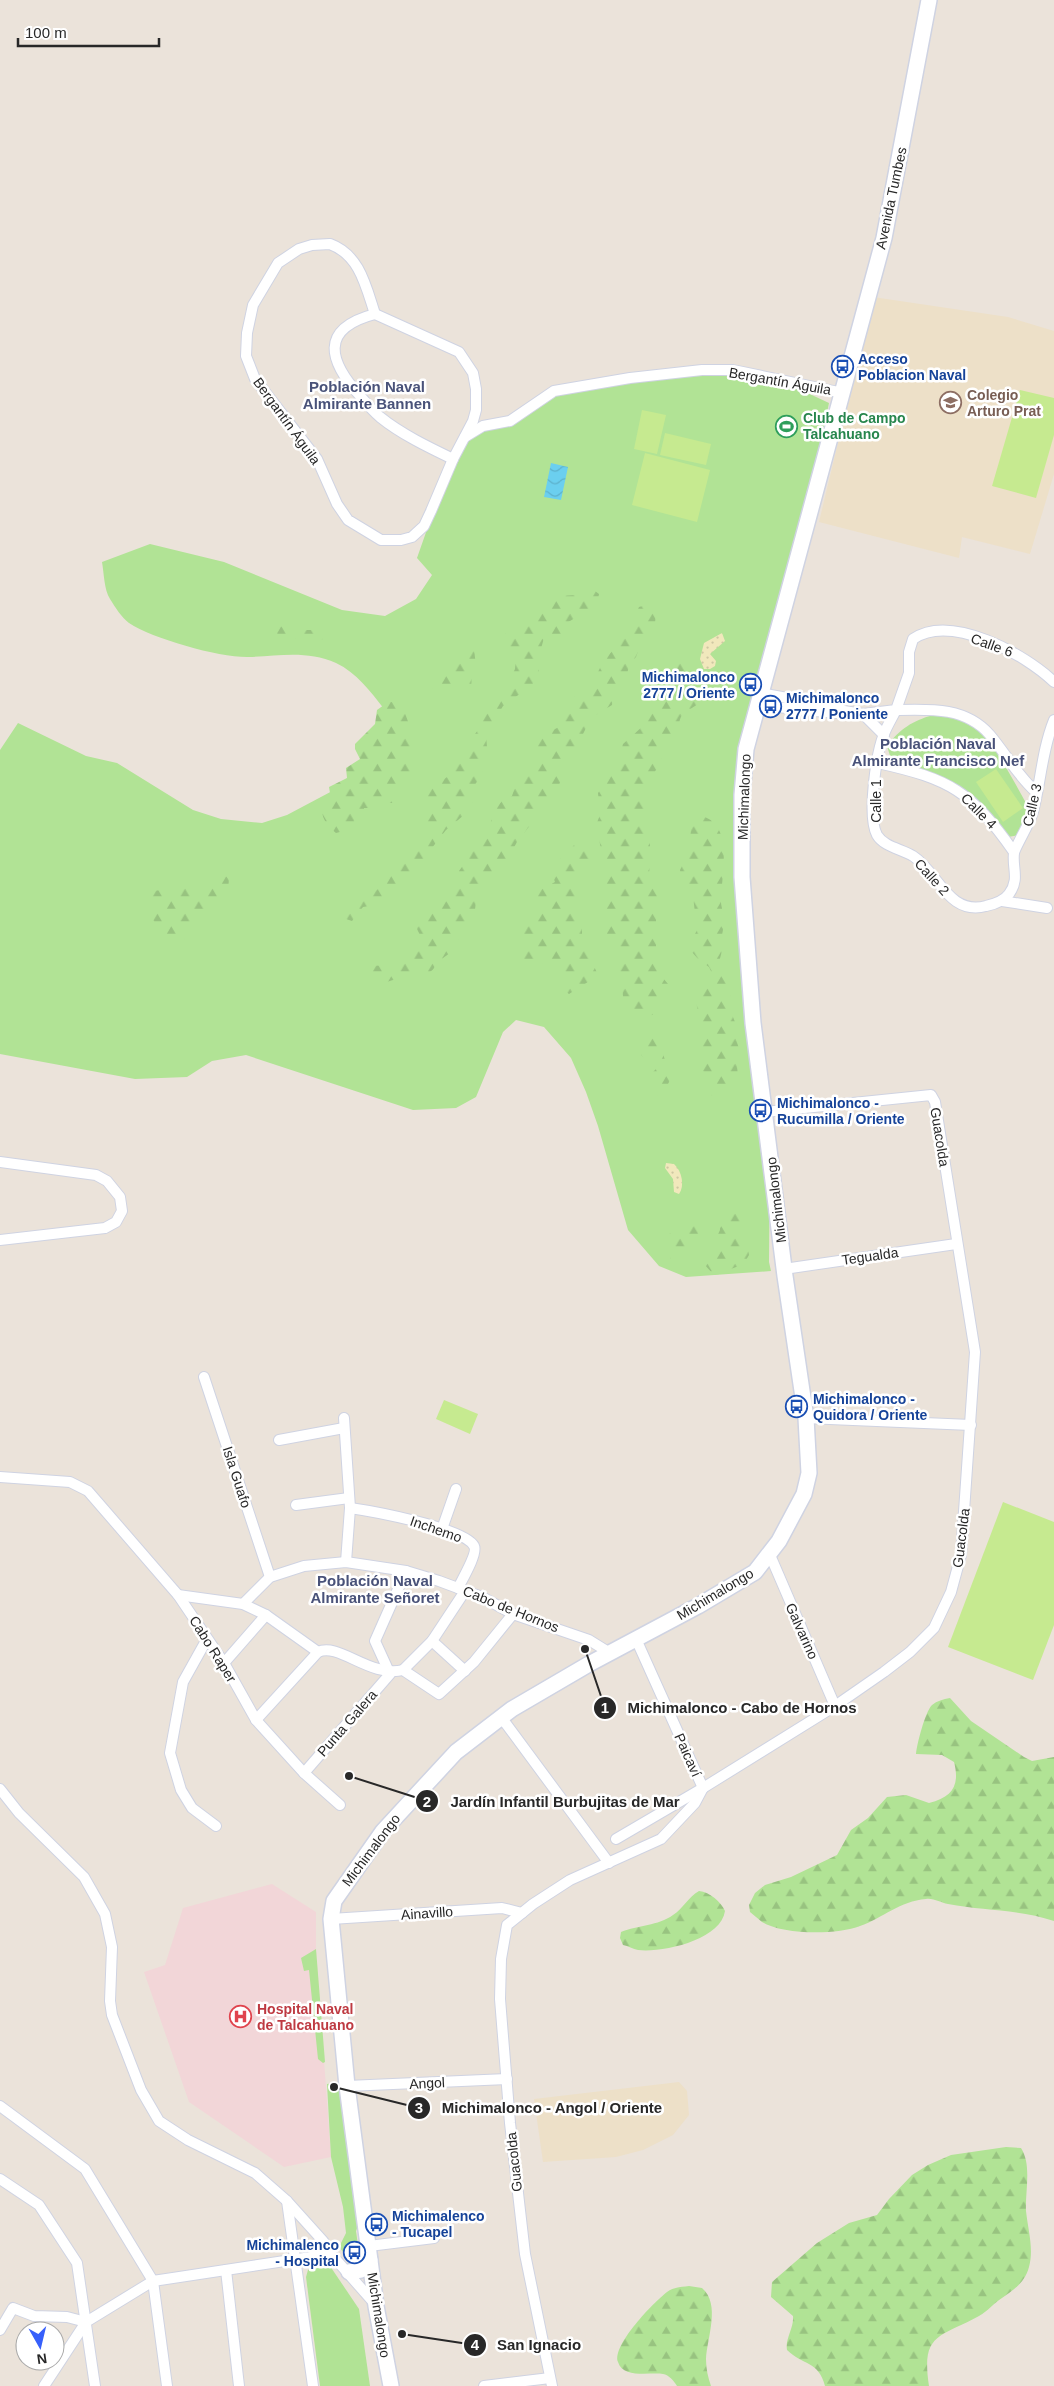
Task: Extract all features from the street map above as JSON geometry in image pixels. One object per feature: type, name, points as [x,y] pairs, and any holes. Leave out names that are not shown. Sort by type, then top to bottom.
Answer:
[{"type":"main road","name":"Avenida Tumbes","points":[[843,393],[884,238],[929,0]]},
{"type":"main road","name":"Michimalongo","points":[[391,2386],[376,2306],[347,2086],[331,1919],[334,1901],[383,1831],[456,1752],[501,1718],[610,1653],[755,1572],[770,1556],[790,1522],[808,1482],[809,1454],[806,1418],[784,1269],[766,1112],[753,1024],[742,877],[742,795],[746,749],[843,393]]},
{"type":"main road","points":[[349,2272],[361,2270],[370,2253]]},
{"type":"street","name":"Bergantín Águila","points":[[330,244],[341,248],[357,266],[375,314],[459,352],[473,373],[476,410],[424,526],[412,537],[401,540],[381,540],[348,520],[337,504],[317,459],[256,379],[249,366],[246,346],[253,305],[278,263],[299,249],[312,245],[330,244]]},
{"type":"street","points":[[375,314],[356,319],[341,331],[336,341],[336,365],[353,388],[381,418],[425,446],[453,459]]},
{"type":"street","name":"Bergantín Águila","points":[[463,440],[472,432],[488,424],[510,421],[545,397],[568,388],[630,378],[702,370],[733,370],[843,393]]},
{"type":"street","points":[[476,410],[488,424]]},
{"type":"street","name":"Calle 6","points":[[921,633],[930,631],[951,632],[997,644],[1034,664],[1054,682]]},
{"type":"street","name":"Calle 1","points":[[878,836],[873,822],[873,796],[884,734],[896,710],[908,673],[909,652],[913,638],[921,633]]},
{"type":"street","points":[[759,699],[837,707],[844,711],[863,714],[896,710],[939,710],[972,720],[991,736],[1009,762],[1036,792]]},
{"type":"street","points":[[863,714],[884,734]]},
{"type":"street","name":"Calle 3","points":[[1014,852],[1026,832],[1033,812],[1036,792],[1054,720]]},
{"type":"street","name":"Calle 4","points":[[878,763],[930,776],[960,792],[973,802],[999,831],[1014,852]]},
{"type":"street","name":"Calle 2","points":[[878,836],[886,844],[913,856],[923,864],[946,895],[956,902],[979,908],[1002,901]]},
{"type":"street","points":[[1002,901],[1009,894],[1014,882],[1016,871],[1014,852]]},
{"type":"street","points":[[1002,901],[1047,908]]},
{"type":"street","name":"Guacolda","points":[[616,1839],[703,1788],[835,1706],[910,1652],[934,1628],[951,1592],[961,1554],[975,1352],[956,1244],[935,1102],[931,1095],[766,1112]]},
{"type":"street","points":[[0,1162],[96,1175],[114,1187],[120,1198],[122,1211],[116,1222],[105,1228],[0,1240]]},
{"type":"street","name":"Tegualda","points":[[784,1269],[956,1244]]},
{"type":"street","name":"Isla Guafo","points":[[204,1378],[270,1576]]},
{"type":"street","points":[[806,1418],[971,1425]]},
{"type":"street","points":[[279,1440],[344,1423],[350,1503],[346,1562]]},
{"type":"street","name":"Cabo Raper","points":[[0,1478],[70,1482],[88,1491],[178,1595],[224,1663],[256,1720],[304,1773],[340,1805]]},
{"type":"street","points":[[442,1529],[456,1489]]},
{"type":"street","name":"Inchemo","points":[[296,1506],[350,1503],[442,1529],[469,1541],[474,1546],[475,1552],[462,1589]]},
{"type":"street","name":"Galvarino","points":[[770,1556],[835,1706]]},
{"type":"street","name":"Cabo de Hornos","points":[[243,1604],[270,1576],[304,1566],[346,1562],[406,1571],[462,1589],[513,1614],[580,1636],[602,1646],[610,1653]]},
{"type":"street","points":[[390,1674],[375,1641],[406,1571]]},
{"type":"street","points":[[256,1720],[318,1652],[331,1649],[358,1663],[390,1674],[403,1670],[432,1641],[462,1589]]},
{"type":"street","points":[[178,1595],[243,1604],[266,1615],[318,1652]]},
{"type":"street","points":[[403,1670],[440,1694],[465,1671],[513,1614]]},
{"type":"street","points":[[224,1663],[266,1615]]},
{"type":"street","points":[[207,1639],[183,1682],[170,1753],[181,1790],[192,1808],[216,1826]]},
{"type":"street","name":"Paicaví","points":[[636,1639],[703,1788]]},
{"type":"street","points":[[432,1641],[465,1671]]},
{"type":"street","name":"Punta Galera","points":[[304,1773],[390,1674]]},
{"type":"street","points":[[501,1718],[609,1862]]},
{"type":"street","name":"Guacolda","points":[[551,2382],[532,2295],[519,2210],[500,1999],[501,1959],[507,1925],[570,1880],[661,1839],[690,1809],[703,1788]]},
{"type":"street","points":[[0,1789],[19,1813],[84,1877],[104,1914],[112,1947],[110,2001],[112,2015],[141,2090],[159,2121],[188,2140],[255,2172],[287,2201],[323,2240],[331,2254],[349,2272],[376,2306]]},
{"type":"street","name":"Ainavillo","points":[[331,1919],[502,1908],[522,1913]]},
{"type":"street","name":"Angol","points":[[347,2086],[507,2079]]},
{"type":"street","points":[[0,2106],[85,2169],[153,2281],[167,2386]]},
{"type":"street","points":[[0,2179],[39,2205],[77,2263],[95,2386]]},
{"type":"street","points":[[287,2201],[313,2386]]},
{"type":"street","points":[[370,2253],[434,2238]]},
{"type":"street","points":[[44,2386],[86,2322],[153,2281],[331,2254]]},
{"type":"street","points":[[226,2270],[239,2386]]},
{"type":"street","points":[[0,2330],[13,2308],[34,2316],[67,2317],[86,2322]]},
{"type":"street","points":[[484,2386],[551,2382]]},
{"type":"shaded area","name":"Colegio Arturo Prat","points":[[873,297],[1008,317],[1054,331],[1054,474],[1030,554],[962,537],[959,558],[819,522]]},
{"type":"shaded area","name":"Hospital Naval de Talcahuano","points":[[272,1884],[316,1912],[316,1949],[331,2157],[284,2167],[189,2102],[144,1972],[165,1965],[183,1908]]},
{"type":"shaded area","points":[[679,2082],[687,2091],[689,2115],[673,2135],[643,2150],[616,2157],[543,2162],[534,2099]]},
{"type":"green space","points":[[733,371],[784,382],[829,403],[803,532],[746,749],[742,803],[770,1151],[769,1262],[771,1271],[686,1277],[659,1266],[628,1230],[598,1126],[586,1092],[571,1058],[544,1027],[516,1020],[503,1032],[476,1097],[456,1108],[413,1110],[246,1055],[212,1061],[187,1077],[135,1079],[0,1054],[0,750],[18,723],[86,756],[117,763],[193,810],[221,819],[262,823],[287,815],[336,789],[372,754],[385,710],[357,677],[344,667],[325,659],[304,655],[249,657],[222,654],[170,641],[140,629],[124,618],[110,599],[105,586],[102,562],[150,544],[224,562],[342,610],[385,616],[416,599],[432,575],[417,558],[443,484],[471,437],[554,391]]},
{"type":"green space","points":[[1020,390],[1054,398],[1054,435],[1036,498],[992,486]]},
{"type":"green space","points":[[642,410],[666,415],[657,454],[634,449]]},
{"type":"green space","points":[[665,433],[711,444],[706,465],[660,455]]},
{"type":"green space","points":[[645,453],[710,470],[697,522],[632,505]]},
{"type":"green space","points":[[595,591],[599,594],[597,605],[578,613],[575,618],[565,624],[561,640],[544,638],[538,659],[539,675],[532,685],[503,706],[486,735],[487,747],[483,757],[483,773],[474,786],[473,801],[464,815],[446,830],[413,872],[398,881],[392,890],[375,905],[363,907],[352,921],[346,919],[350,908],[362,897],[377,890],[381,885],[382,875],[393,869],[399,862],[399,853],[418,843],[423,838],[423,819],[428,804],[425,793],[447,777],[454,762],[471,749],[472,738],[481,726],[479,716],[490,698],[506,688],[515,669],[516,657],[504,646],[505,634],[527,626],[530,616],[549,608],[558,596],[578,595]]},
{"type":"green space","points":[[653,603],[656,614],[654,631],[640,646],[636,657],[629,666],[625,682],[613,694],[612,705],[591,718],[579,742],[571,751],[557,791],[517,842],[508,858],[501,863],[497,876],[484,886],[476,901],[474,918],[461,928],[459,939],[450,948],[450,953],[436,963],[434,968],[428,973],[382,983],[367,978],[365,968],[394,963],[419,942],[421,937],[415,925],[416,920],[426,914],[434,902],[449,901],[458,889],[459,871],[469,857],[472,846],[491,830],[491,813],[502,801],[512,796],[517,780],[533,765],[538,741],[547,733],[561,726],[570,700],[592,684],[604,660],[626,636],[639,607]]},
{"type":"green space","points":[[277,625],[293,630],[311,630],[322,635],[323,639],[305,641],[287,637],[275,633],[272,626]]},
{"type":"green space","points":[[474,649],[476,666],[472,673],[471,689],[463,688],[459,675],[453,680],[452,690],[449,692],[426,687],[429,674],[443,674],[442,662],[460,662],[464,652]]},
{"type":"green space","points":[[678,658],[698,660],[703,668],[698,672],[701,683],[698,704],[685,712],[680,721],[680,733],[671,741],[671,747],[661,753],[663,764],[655,771],[654,782],[646,796],[649,812],[645,823],[650,845],[649,882],[662,897],[662,902],[656,912],[656,955],[662,962],[663,978],[673,990],[671,996],[656,1006],[657,1011],[652,1015],[646,1016],[642,1013],[630,1014],[625,1006],[621,980],[616,965],[624,956],[624,951],[607,935],[603,911],[606,896],[600,880],[604,863],[596,825],[600,815],[598,793],[608,780],[610,768],[620,755],[623,744],[643,726],[649,706],[670,690],[673,663]]},
{"type":"green space","points":[[388,702],[396,702],[403,707],[415,742],[416,747],[409,753],[411,780],[402,787],[391,789],[390,794],[396,800],[395,803],[380,803],[376,808],[364,808],[364,816],[354,817],[355,828],[336,833],[326,823],[322,814],[322,810],[336,800],[330,793],[329,787],[347,778],[346,768],[360,759],[355,749],[355,744],[375,724],[377,710]]},
{"type":"green space","points":[[933,715],[955,717],[967,722],[976,728],[994,748],[1029,808],[1029,814],[1019,835],[1008,837],[976,801],[946,779],[891,759],[887,746],[897,735],[907,726]]},
{"type":"green space","points":[[996,769],[1023,808],[1003,822],[976,782]]},
{"type":"green space","points":[[699,816],[710,820],[717,827],[722,837],[724,862],[721,905],[724,922],[719,961],[730,990],[731,1012],[735,1022],[736,1039],[741,1055],[737,1066],[738,1076],[724,1092],[712,1096],[699,1059],[703,1048],[696,1000],[697,987],[709,978],[712,973],[709,967],[691,951],[692,940],[697,930],[693,896],[681,876],[680,870],[689,852],[691,829]]},
{"type":"green space","points":[[584,844],[592,858],[588,868],[579,878],[573,906],[576,917],[582,924],[582,940],[598,975],[597,980],[591,980],[569,994],[565,991],[568,981],[558,976],[554,965],[524,961],[518,964],[513,954],[525,943],[526,938],[520,926],[520,921],[539,914],[534,902],[536,892],[555,882],[551,871],[554,861],[569,856],[570,850],[574,845]]},
{"type":"green space","points":[[214,872],[222,872],[229,879],[228,890],[207,905],[200,925],[191,929],[185,939],[168,941],[163,938],[150,914],[153,904],[151,893],[161,890],[169,894],[175,888],[181,886],[203,890],[209,887],[207,876]]},
{"type":"green space","points":[[655,1031],[660,1034],[664,1057],[671,1078],[668,1084],[671,1095],[662,1101],[657,1099],[657,1088],[650,1078],[660,1065],[657,1060],[645,1059],[641,1055],[643,1049],[640,1038],[647,1032]]},
{"type":"green space","points":[[729,1210],[738,1215],[742,1221],[743,1227],[737,1237],[748,1249],[749,1255],[743,1265],[714,1275],[703,1263],[708,1257],[719,1252],[715,1241],[720,1230],[719,1221],[725,1217]]},
{"type":"green space","points":[[687,1215],[696,1220],[699,1237],[697,1242],[686,1246],[685,1253],[678,1260],[671,1260],[667,1239],[669,1234],[685,1230]]},
{"type":"green space","points":[[444,1400],[478,1414],[470,1434],[436,1419]]},
{"type":"green space","points":[[1003,1502],[1054,1522],[1054,1625],[1033,1680],[948,1647]]},
{"type":"green space","points":[[950,1698],[971,1721],[1024,1757],[1032,1761],[1054,1757],[1054,1921],[1028,1914],[961,1906],[932,1899],[917,1900],[900,1906],[860,1926],[824,1932],[796,1931],[771,1926],[762,1922],[750,1912],[749,1905],[755,1893],[765,1885],[791,1877],[837,1855],[851,1830],[868,1818],[887,1797],[906,1795],[929,1803],[944,1797],[953,1789],[956,1777],[954,1762],[942,1755],[916,1754],[929,1709],[936,1702]]},
{"type":"green space","points":[[699,1891],[715,1898],[725,1911],[721,1921],[713,1930],[702,1937],[675,1947],[638,1950],[623,1945],[620,1938],[621,1932],[667,1919]]},
{"type":"green space","points":[[316,1949],[325,2062],[323,2063],[318,2059],[309,1970],[304,1971],[301,1958]]},
{"type":"green space","points":[[336,2083],[345,2096],[359,2223],[356,2231],[360,2259],[352,2263],[339,2247],[346,2233],[343,2207],[331,2157],[327,2084]]},
{"type":"green space","points":[[1006,2147],[1021,2148],[1027,2170],[1026,2211],[1031,2253],[1029,2267],[1022,2281],[982,2314],[936,2339],[931,2346],[928,2356],[929,2386],[825,2386],[819,2372],[787,2350],[787,2341],[793,2316],[771,2297],[772,2282],[817,2243],[849,2223],[877,2215],[889,2199],[912,2175],[928,2165],[951,2155]]},
{"type":"green space","points":[[316,2263],[330,2266],[359,2309],[370,2386],[320,2386],[306,2277],[308,2270]]},
{"type":"green space","points":[[689,2286],[702,2288],[708,2295],[711,2303],[712,2322],[706,2359],[707,2373],[711,2386],[677,2386],[671,2378],[665,2375],[638,2374],[625,2371],[618,2362],[618,2355],[621,2345],[635,2324],[667,2292],[675,2288]]},
{"type":"sand","points":[[722,633],[725,641],[710,654],[716,661],[715,666],[710,669],[704,669],[700,659],[704,643]]},
{"type":"sand","points":[[666,1163],[674,1164],[681,1174],[682,1187],[679,1194],[674,1192],[673,1179],[665,1168]]},
{"type":"water","points":[[551,463],[568,467],[561,500],[544,497]]},
{"type":"place","name":"Acceso Poblacion Naval","points":[[842,367]]},
{"type":"place","name":"Colegio Arturo Prat","points":[[951,403]]},
{"type":"place","name":"Club de Campo Talcahuano","points":[[787,426]]},
{"type":"place","name":"Michimalonco 2777 / Oriente","points":[[751,685]]},
{"type":"place","name":"Michimalonco 2777 / Poniente","points":[[770,706]]},
{"type":"place","name":"Michimalonco - Rucumilla / Oriente","points":[[761,1111]]},
{"type":"place","name":"Michimalonco - Quidora / Oriente","points":[[797,1407]]},
{"type":"place","name":"Michimalonco - Cabo de Hornos","points":[[585,1649]]},
{"type":"place","name":"Jardín Infantil Burbujitas de Mar","points":[[349,1776]]},
{"type":"place","name":"Hospital Naval de Talcahuano","points":[[241,2017]]},
{"type":"place","name":"Michimalonco - Angol / Oriente","points":[[334,2087]]},
{"type":"place","name":"Michimalenco - Tucapel","points":[[376,2224]]},
{"type":"place","name":"Michimalenco - Hospital","points":[[355,2253]]},
{"type":"place","name":"San Ignacio","points":[[402,2334]]},
{"type":"district","name":"Población Naval Almirante Bannen","points":[[367,394]]},
{"type":"district","name":"Población Naval Almirante Francisco Nef","points":[[938,752]]},
{"type":"district","name":"Población Naval Almirante Señoret","points":[[375,1588]]}]
